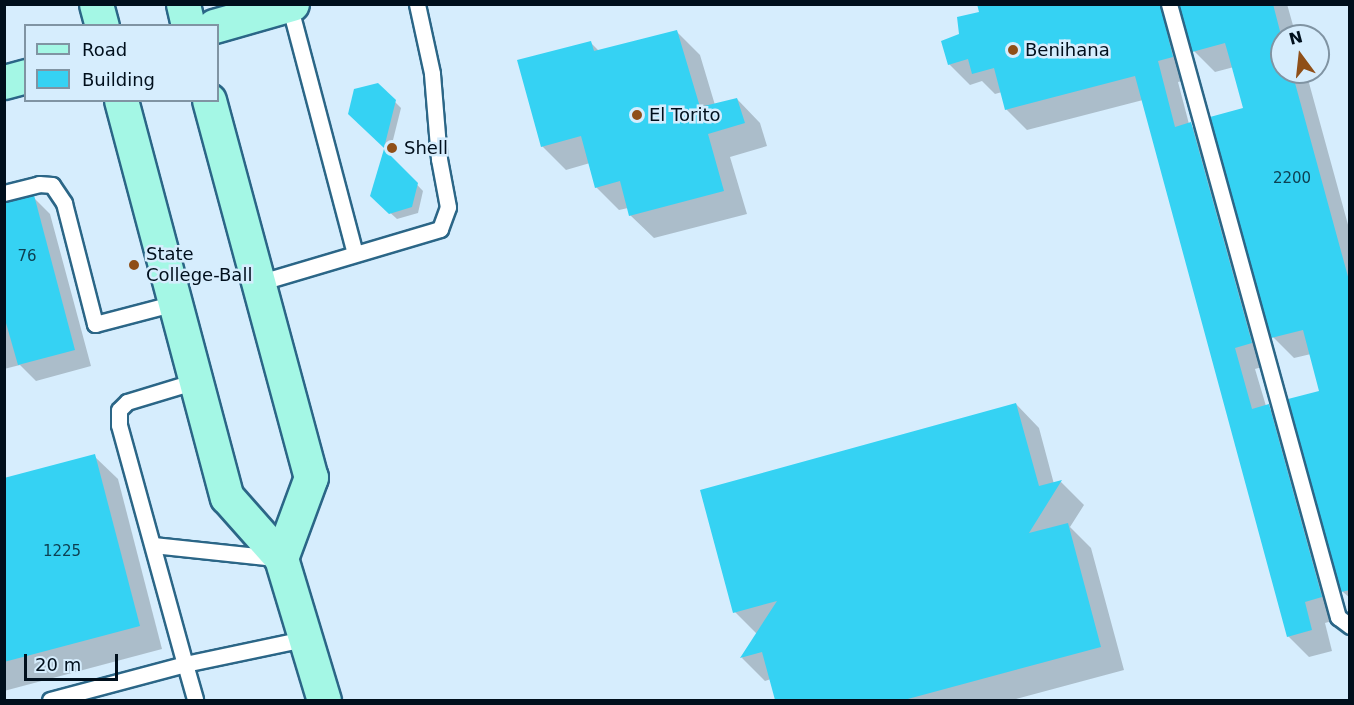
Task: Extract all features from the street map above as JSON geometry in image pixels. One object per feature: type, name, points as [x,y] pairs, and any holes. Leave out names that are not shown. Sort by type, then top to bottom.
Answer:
[{"type":"main road","points":[[96,4],[101,24]]},
{"type":"main road","points":[[183,4],[188,24]]},
{"type":"main road","points":[[219,25],[290,5]]},
{"type":"main road","points":[[4,82],[24,77]]},
{"type":"main road","points":[[122,102],[226,497],[281,558],[324,700]]},
{"type":"main road","points":[[210,102],[311,477],[281,558]]},
{"type":"lane","points":[[258,283],[440,229],[448,207],[439,159],[432,73],[417,4]]},
{"type":"lane","points":[[1169,4],[1338,617],[1350,626]]},
{"type":"lane","points":[[290,5],[355,254]]},
{"type":"lane","points":[[4,193],[39,184],[52,185],[64,203],[94,324],[175,303]]},
{"type":"lane","points":[[195,700],[119,425],[119,410],[127,402],[196,381]]},
{"type":"lane","points":[[153,545],[281,558]]},
{"type":"lane","points":[[50,700],[185,664],[304,639]]},
{"type":"building","points":[[977,4],[1160,4],[1173,57],[1158,61],[1175,127],[1191,122],[1252,343],[1235,348],[1252,409],[1269,404],[1322,597],[1305,602],[1312,630],[1287,637],[1135,76],[1005,110],[994,68],[972,74],[968,59],[948,65],[941,41],[959,34],[957,17],[979,12]]},
{"type":"building","points":[[1179,4],[1273,4],[1278,24],[1270,24],[1270,84],[1295,84],[1350,284],[1350,590],[1341,592],[1288,399],[1319,391],[1303,330],[1271,338],[1210,117],[1243,108],[1225,43],[1192,52]]},
{"type":"building","name":"El Torito","points":[[677,30],[700,107],[737,98],[745,123],[708,134],[724,191],[629,216],[620,181],[595,188],[581,136],[541,147],[517,60],[591,41],[594,51]]},
{"type":"building","points":[[378,83],[396,100],[384,148],[348,114],[354,89]]},
{"type":"building","points":[[384,149],[418,183],[412,207],[389,214],[370,196]]},
{"type":"building","points":[[34,195],[75,350],[18,365],[4,316],[4,202]]},
{"type":"building","points":[[1016,403],[1039,486],[1062,480],[1029,533],[1068,523],[1101,647],[904,700],[775,700],[762,652],[740,658],[777,601],[733,613],[700,490]]},
{"type":"building","points":[[95,454],[140,626],[4,662],[4,478]]},
{"type":"place","name":"Benihana","points":[[1013,50]]},
{"type":"place","name":"El Torito","points":[[637,115]]},
{"type":"place","name":"Shell","points":[[392,148]]},
{"type":"place","name":"State College-Ball","points":[[134,265]]}]
